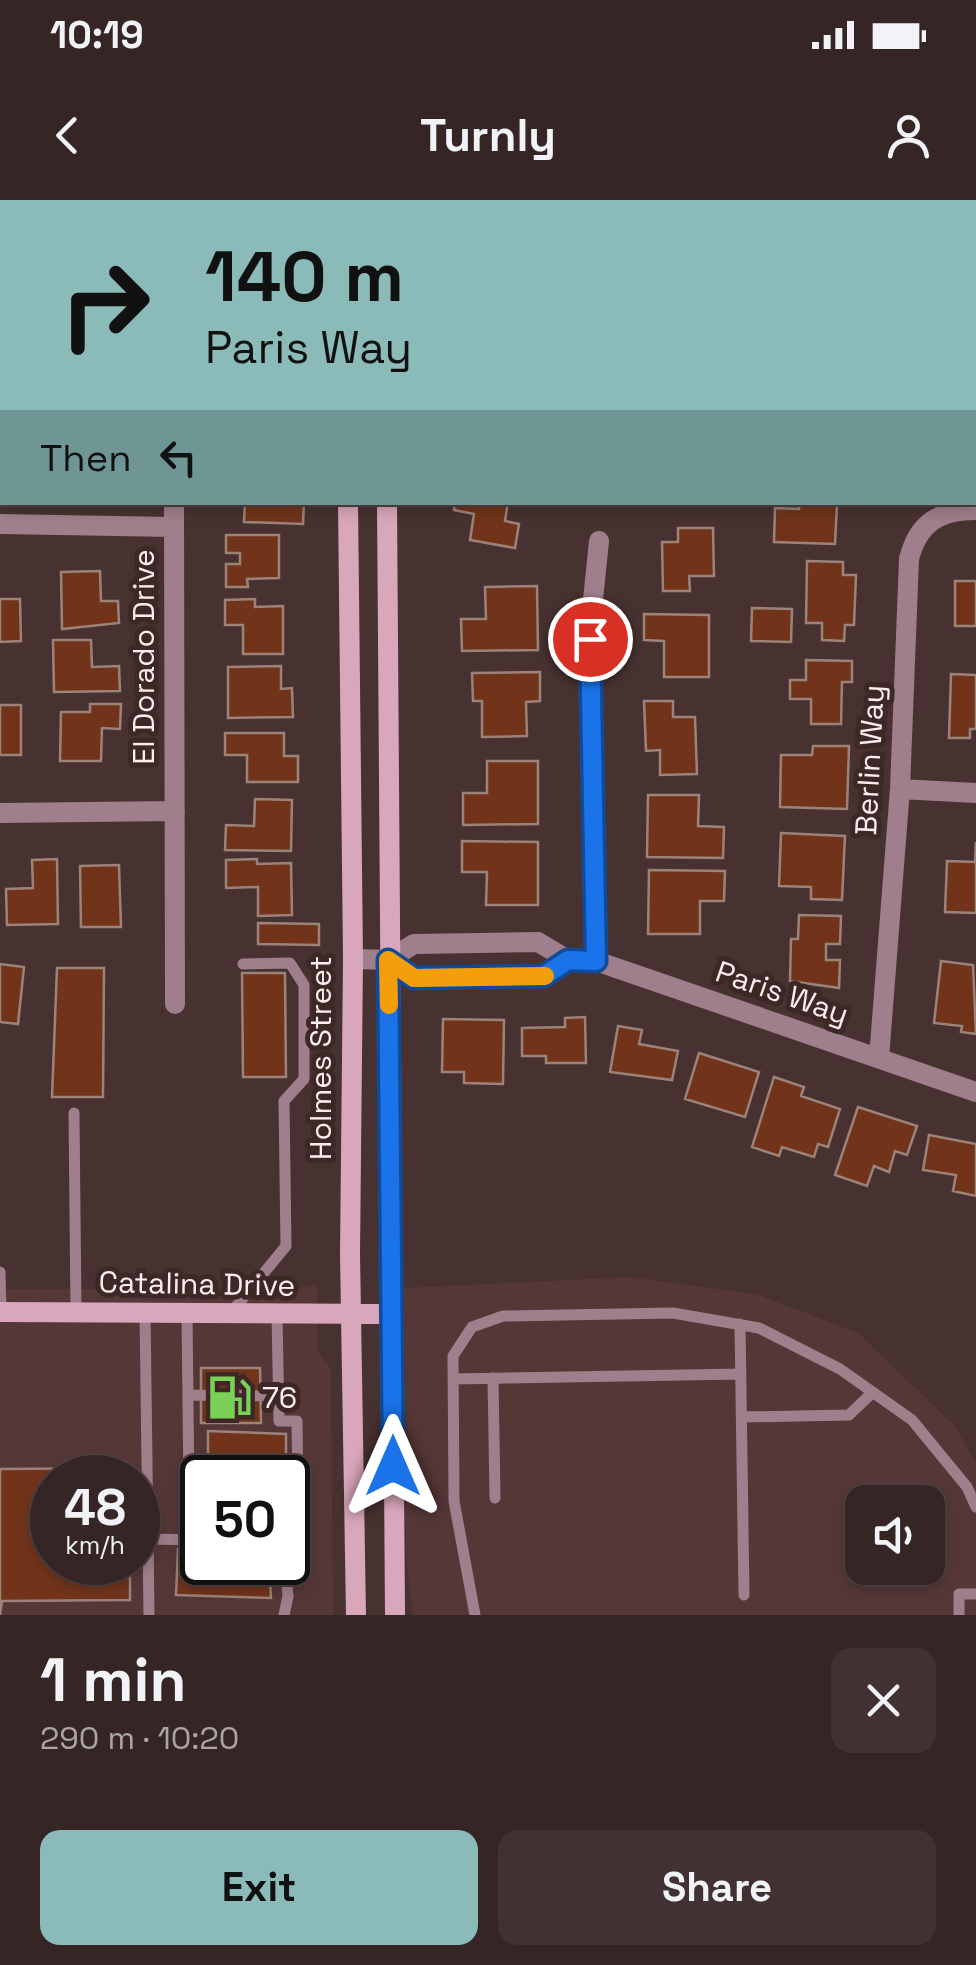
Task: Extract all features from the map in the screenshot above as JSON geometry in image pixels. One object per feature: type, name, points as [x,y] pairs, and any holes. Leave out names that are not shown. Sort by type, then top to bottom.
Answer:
[{"type":"main road","name":"Holmes Street","points":[[348,505],[356,1615]]},
{"type":"main road","points":[[387,505],[395,1615]]},
{"type":"main road","name":"Catalina Drive","points":[[0,1312],[394,1314]]},
{"type":"street","name":"El Dorado Drive","points":[[174,505],[175,1004]]},
{"type":"street","name":"Berlin Way","points":[[879,1058],[900,789],[909,559],[914,536],[934,516],[976,510]]},
{"type":"street","points":[[0,524],[174,527]]},
{"type":"street","points":[[596,961],[590,639],[599,541]]},
{"type":"street","points":[[900,789],[976,792]]},
{"type":"street","points":[[0,813],[175,811]]},
{"type":"street","name":"Paris Way","points":[[388,960],[414,944],[538,942],[568,960],[596,961],[976,1092]]},
{"type":"street","name":"Paris Way","points":[[353,959],[388,960],[414,978],[544,976],[568,960]]},
{"type":"lane","points":[[230,1314],[286,1246],[284,1100],[304,1079],[304,985],[290,963],[244,964]]},
{"type":"lane","points":[[74,1113],[76,1312]]},
{"type":"lane","points":[[0,1272],[0,1312]]},
{"type":"lane","points":[[144,1311],[147,1455]]},
{"type":"lane","points":[[187,1312],[189,1455]]},
{"type":"lane","points":[[475,1615],[454,1501],[453,1356],[472,1327],[503,1316],[672,1314],[759,1328],[840,1368],[912,1420],[967,1488],[976,1507]]},
{"type":"lane","points":[[277,1316],[279,1421],[297,1421],[297,1455]]},
{"type":"lane","points":[[740,1324],[744,1595]]},
{"type":"lane","points":[[453,1379],[741,1374]]},
{"type":"lane","points":[[493,1378],[495,1498]]},
{"type":"lane","points":[[742,1417],[850,1414],[873,1392]]},
{"type":"lane","points":[[188,1395],[278,1396]]},
{"type":"lane","points":[[150,1585],[150,1615]]},
{"type":"lane","points":[[284,1615],[287,1585]]},
{"type":"lane","points":[[959,1615],[959,1594],[976,1594]]},
{"type":"shaded area","points":[[629,1277],[756,1294],[858,1333],[954,1425],[976,1462],[976,1615],[413,1615],[406,1557],[404,1288]]},
{"type":"shaded area","points":[[317,1284],[318,1351],[331,1369],[333,1615],[0,1615],[0,1289],[295,1289]]},
{"type":"building","points":[[245,505],[304,505],[303,524],[244,522]]},
{"type":"building","points":[[455,505],[508,505],[505,521],[519,524],[515,548],[470,540],[474,514],[454,510]]},
{"type":"building","points":[[799,505],[837,505],[835,544],[774,542],[775,508],[799,509]]},
{"type":"building","points":[[678,528],[713,528],[714,576],[689,576],[690,591],[663,591],[662,542],[678,542]]},
{"type":"building","points":[[226,535],[279,535],[279,578],[247,579],[248,587],[226,587],[226,564],[240,564],[240,553],[226,553]]},
{"type":"building","points":[[807,561],[843,562],[843,575],[856,575],[854,625],[845,625],[844,641],[822,640],[822,623],[806,623]]},
{"type":"building","points":[[100,571],[101,601],[118,601],[119,623],[62,629],[61,572]]},
{"type":"building","points":[[955,581],[976,581],[976,626],[955,626]]},
{"type":"building","points":[[537,586],[538,650],[462,651],[461,619],[486,619],[485,587]]},
{"type":"building","points":[[0,599],[20,599],[21,641],[0,642]]},
{"type":"building","points":[[255,599],[255,607],[283,606],[283,654],[243,654],[243,625],[225,625],[225,600]]},
{"type":"building","points":[[752,608],[792,609],[791,642],[751,641]]},
{"type":"building","points":[[644,614],[709,615],[709,677],[664,677],[664,641],[644,640]]},
{"type":"building","points":[[53,640],[91,640],[92,667],[119,666],[120,691],[54,692]]},
{"type":"building","points":[[806,660],[852,661],[852,682],[842,682],[841,724],[811,724],[811,699],[790,699],[790,680],[806,680]]},
{"type":"building","points":[[281,666],[281,689],[292,688],[293,717],[228,718],[228,667]]},
{"type":"building","points":[[540,672],[540,701],[526,702],[527,736],[482,737],[482,701],[473,701],[472,673]]},
{"type":"building","points":[[951,674],[976,675],[976,729],[970,729],[970,738],[949,738]]},
{"type":"building","points":[[644,701],[673,701],[673,717],[695,717],[697,774],[660,775],[660,750],[646,751]]},
{"type":"building","points":[[90,704],[121,704],[120,729],[102,728],[101,761],[60,761],[61,712],[90,712]]},
{"type":"building","points":[[0,705],[21,705],[21,755],[0,755]]},
{"type":"building","points":[[225,733],[284,733],[284,756],[298,756],[298,782],[247,782],[247,755],[225,755]]},
{"type":"building","points":[[813,746],[849,746],[847,809],[780,807],[781,755],[812,755]]},
{"type":"building","points":[[487,761],[538,761],[538,824],[463,825],[463,793],[487,793]]},
{"type":"building","points":[[648,795],[699,795],[698,826],[724,827],[723,858],[647,857]]},
{"type":"building","points":[[255,799],[292,800],[291,851],[225,850],[226,825],[254,826]]},
{"type":"building","points":[[781,833],[845,836],[842,900],[811,899],[811,887],[779,886]]},
{"type":"building","points":[[462,841],[538,842],[538,905],[486,905],[487,872],[462,872]]},
{"type":"building","points":[[976,842],[976,913],[945,912],[947,861],[975,862]]},
{"type":"building","points":[[57,859],[58,924],[7,925],[6,889],[33,888],[32,860]]},
{"type":"building","points":[[257,859],[257,864],[291,863],[292,915],[258,916],[258,887],[226,888],[226,860]]},
{"type":"building","points":[[119,865],[121,927],[81,927],[80,866]]},
{"type":"building","points":[[649,870],[725,871],[724,901],[700,901],[700,934],[648,934]]},
{"type":"building","points":[[799,915],[841,916],[840,944],[826,944],[826,960],[840,960],[839,988],[790,981],[791,939],[798,939]]},
{"type":"building","points":[[258,923],[319,924],[319,945],[258,944]]},
{"type":"building","points":[[941,961],[973,965],[976,1034],[961,1032],[962,1026],[934,1023]]},
{"type":"building","points":[[0,964],[24,967],[18,1024],[0,1022]]},
{"type":"building","points":[[57,968],[104,968],[103,1097],[52,1097]]},
{"type":"building","points":[[242,973],[285,973],[286,1077],[243,1077]]},
{"type":"building","points":[[585,1017],[586,1063],[546,1063],[546,1056],[522,1056],[522,1028],[565,1027],[565,1018]]},
{"type":"building","points":[[443,1019],[504,1020],[503,1084],[464,1083],[464,1072],[442,1072]]},
{"type":"building","points":[[618,1026],[642,1030],[639,1044],[678,1051],[672,1080],[610,1072]]},
{"type":"building","points":[[699,1053],[759,1072],[745,1117],[685,1099]]},
{"type":"building","points":[[774,1077],[804,1087],[801,1096],[840,1109],[828,1147],[818,1144],[814,1157],[782,1147],[779,1156],[752,1147]]},
{"type":"building","points":[[858,1107],[917,1126],[907,1155],[895,1151],[889,1172],[874,1166],[867,1186],[835,1175]]},
{"type":"building","points":[[929,1135],[976,1144],[976,1196],[953,1191],[956,1175],[923,1170]]},
{"type":"building","points":[[201,1368],[260,1368],[261,1423],[201,1423]]},
{"type":"building","points":[[208,1431],[286,1434],[286,1455],[208,1455]]},
{"type":"building","points":[[0,1469],[30,1469],[30,1585],[130,1585],[130,1600],[2,1601],[0,1615]]},
{"type":"building","points":[[180,1549],[180,1585],[270,1585],[271,1598],[176,1595]]},
{"type":"slow traffic","points":[[389,1005],[388,960],[414,978],[545,976]]},
{"type":"place","name":"76","points":[[229,1398]]},
{"type":"route","points":[[393,1466],[388,960],[414,978],[544,976],[568,960],[596,961],[590,639]]}]
